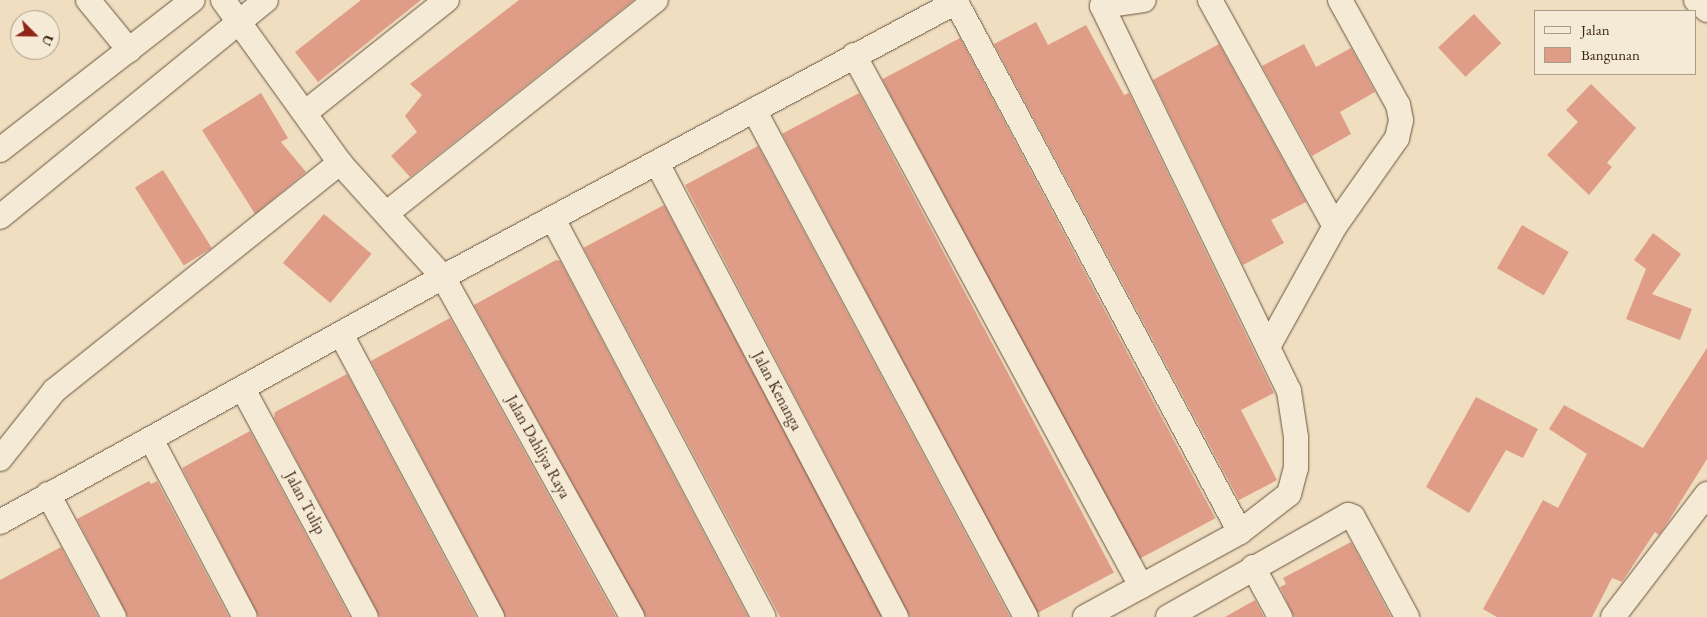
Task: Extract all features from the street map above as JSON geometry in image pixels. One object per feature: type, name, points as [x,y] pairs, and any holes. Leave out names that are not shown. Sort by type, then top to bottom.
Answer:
[{"type":"street","points":[[88,0],[129,50]]},
{"type":"street","points":[[0,150],[194,0]]},
{"type":"street","name":"Jalan Dahliya Raya","points":[[224,0],[238,22],[306,112],[340,163],[443,277],[632,617]]},
{"type":"street","points":[[0,217],[266,0]]},
{"type":"street","points":[[306,112],[446,0]]},
{"type":"street","points":[[387,213],[656,0]]},
{"type":"street","points":[[1085,617],[1240,532],[1289,494],[1296,468],[1296,437],[1289,391],[1102,6],[1144,0]]},
{"type":"street","points":[[1210,0],[1336,226]]},
{"type":"street","points":[[1268,347],[1336,226],[1397,138],[1401,120],[1398,105],[1340,0]]},
{"type":"street","points":[[1696,0],[1707,10]]},
{"type":"street","points":[[0,522],[48,494],[342,336],[443,277],[658,165],[854,55],[956,2],[1240,532]]},
{"type":"street","points":[[854,55],[1141,586]]},
{"type":"street","points":[[754,110],[1026,617]]},
{"type":"street","points":[[0,459],[54,391],[340,163]]},
{"type":"street","name":"Jalan Kenanga","points":[[658,165],[896,617]]},
{"type":"street","points":[[553,219],[764,617]]},
{"type":"street","points":[[342,336],[492,617]]},
{"type":"street","name":"Jalan Tulip","points":[[243,389],[366,617]]},
{"type":"street","points":[[151,439],[245,617]]},
{"type":"street","points":[[48,494],[114,617]]},
{"type":"street","points":[[1613,617],[1707,494]]},
{"type":"street","points":[[1168,617],[1344,517],[1353,517],[1407,617]]},
{"type":"street","points":[[1253,567],[1280,617]]},
{"type":"building","points":[[361,0],[421,0],[318,82],[295,52]]},
{"type":"building","points":[[519,0],[634,0],[410,177],[391,156],[417,132],[405,116],[422,95],[410,84]]},
{"type":"building","points":[[1474,14],[1501,43],[1465,77],[1438,47]]},
{"type":"building","points":[[1036,22],[1048,45],[1086,25],[1124,95],[1129,93],[1274,393],[1241,410],[1277,480],[1239,500],[994,44]]},
{"type":"building","points":[[960,38],[1215,518],[1138,560],[882,79]]},
{"type":"building","points":[[1219,44],[1306,202],[1271,220],[1284,243],[1243,265],[1153,80]]},
{"type":"building","points":[[1304,44],[1316,67],[1351,48],[1375,92],[1340,112],[1351,134],[1312,156],[1262,66]]},
{"type":"building","points":[[1591,84],[1636,128],[1607,163],[1612,167],[1589,195],[1547,155],[1578,122],[1566,110]]},
{"type":"building","points":[[261,93],[288,138],[281,142],[306,172],[255,214],[202,130]]},
{"type":"building","points":[[859,93],[1114,572],[1037,613],[782,134]]},
{"type":"building","points":[[758,146],[1010,617],[910,617],[685,185]]},
{"type":"building","points":[[163,170],[212,248],[184,266],[135,187]]},
{"type":"building","points":[[664,205],[882,616],[780,617],[584,248]]},
{"type":"building","points":[[324,214],[371,254],[330,303],[283,263]]},
{"type":"building","points":[[1522,225],[1569,252],[1544,295],[1497,268]]},
{"type":"building","points":[[1653,233],[1681,254],[1652,294],[1692,309],[1680,340],[1626,319],[1646,269],[1634,260]]},
{"type":"building","points":[[556,260],[560,261],[748,617],[646,617],[474,305]]},
{"type":"building","points":[[450,318],[616,617],[506,617],[371,361]]},
{"type":"building","points":[[1707,348],[1707,459],[1666,525],[1659,535],[1655,532],[1622,582],[1612,578],[1592,617],[1497,617],[1483,609],[1543,500],[1558,508],[1587,454],[1549,429],[1564,405],[1643,448]]},
{"type":"building","points":[[347,374],[476,617],[380,617],[274,418],[275,412]]},
{"type":"building","points":[[1476,397],[1538,429],[1523,458],[1506,450],[1469,513],[1426,487]]},
{"type":"building","points":[[250,431],[350,617],[259,617],[182,468]]},
{"type":"building","points":[[149,481],[151,484],[157,481],[229,617],[128,617],[77,519]]},
{"type":"building","points":[[1351,542],[1391,617],[1294,617],[1280,587],[1286,584],[1283,578]]},
{"type":"building","points":[[61,547],[98,617],[0,617],[0,580]]},
{"type":"building","points":[[1255,600],[1264,617],[1225,617]]}]
